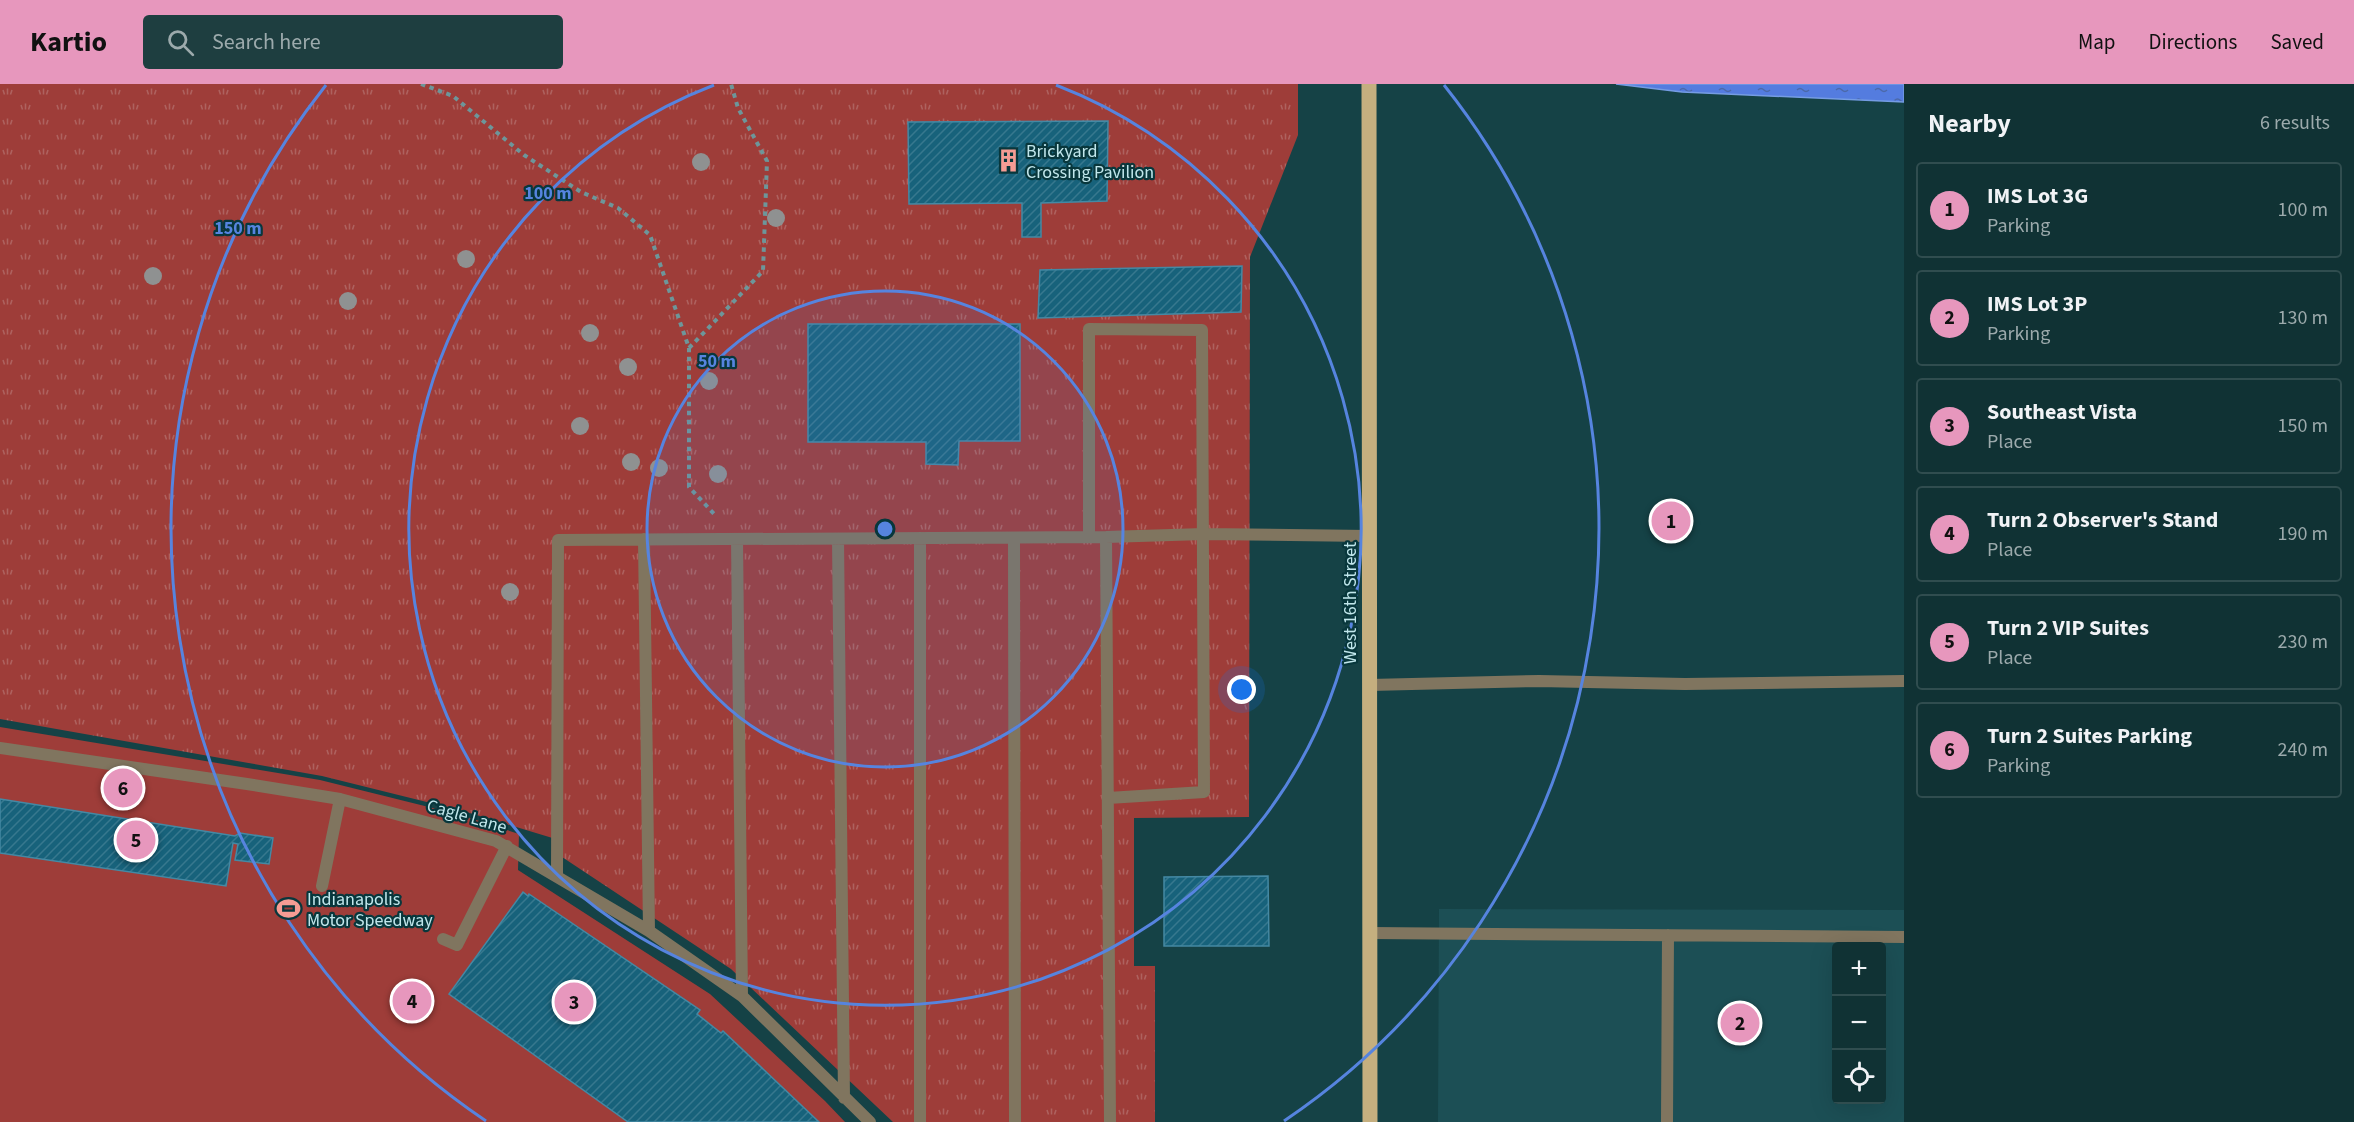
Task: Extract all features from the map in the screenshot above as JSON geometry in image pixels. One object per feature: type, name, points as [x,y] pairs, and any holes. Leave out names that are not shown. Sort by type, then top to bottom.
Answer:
[{"type":"main road","name":"West 16th Street","points":[[1369,84],[1370,1122]]},
{"type":"lane","points":[[1089,537],[1089,329],[1202,330],[1204,792],[1108,798]]},
{"type":"lane","points":[[557,875],[558,540],[1014,538],[1204,534],[1369,536]]},
{"type":"lane","points":[[1106,537],[1110,1122]]},
{"type":"lane","points":[[920,538],[920,1122]]},
{"type":"lane","points":[[1014,538],[1015,1122]]},
{"type":"lane","points":[[644,539],[649,931]]},
{"type":"lane","points":[[737,539],[741,996]]},
{"type":"lane","points":[[838,539],[844,1098]]},
{"type":"lane","points":[[1370,685],[1539,681],[1684,684],[1904,681]]},
{"type":"lane","name":"Cagle Lane","points":[[0,748],[235,782],[340,800],[496,841],[649,931],[741,996],[870,1122]]},
{"type":"lane","points":[[322,886],[340,800]]},
{"type":"lane","points":[[443,939],[457,945],[507,846]]},
{"type":"lane","points":[[1370,933],[1904,936]]},
{"type":"lane","points":[[1667,1122],[1668,935]]},
{"type":"path","points":[[421,84],[453,96],[524,155],[581,192],[618,208],[650,235],[689,348],[688,487],[737,539]]},
{"type":"path","points":[[689,348],[763,271],[767,162],[738,108],[731,84]]},
{"type":"shaded area","points":[[1439,909],[1904,910],[1904,1122],[1438,1122]]},
{"type":"green space","points":[[0,84],[1298,84],[1298,135],[1250,257],[1249,817],[1134,818],[1134,966],[1155,966],[1155,1122],[893,1122],[731,969],[559,855],[559,840],[463,811],[322,776],[0,719]]},
{"type":"green space","name":"Indianapolis Motor Speedway","points":[[0,727],[320,780],[461,815],[519,834],[518,870],[710,994],[845,1122],[0,1122]]},
{"type":"water","points":[[1616,84],[1904,84],[1904,102],[1682,92]]},
{"type":"building","name":"Brickyard Crossing Pavilion","points":[[1108,121],[1107,201],[1041,203],[1041,237],[1022,237],[1022,203],[909,204],[908,122]]},
{"type":"building","points":[[1242,266],[1241,312],[1038,318],[1040,270]]},
{"type":"building","points":[[808,324],[1020,324],[1020,441],[959,441],[958,465],[926,464],[926,442],[808,442]]},
{"type":"building","points":[[0,799],[235,836],[240,833],[273,838],[269,864],[235,860],[238,844],[233,843],[226,886],[0,853]]},
{"type":"building","points":[[1268,876],[1269,946],[1164,946],[1164,877]]},
{"type":"building","points":[[523,892],[700,1010],[697,1014],[721,1033],[723,1031],[819,1122],[628,1122],[449,994]]},
{"type":"building","points":[[405,993],[423,1003],[420,1009],[402,999]]},
{"type":"place","name":"Brickyard Crossing Pavilion","points":[[1008,161]]},
{"type":"place","name":"IMS Lot 3G","points":[[1671,521]]},
{"type":"place","name":"Turn 2 Suites Parking","points":[[123,788]]},
{"type":"place","name":"Turn 2 VIP Suites","points":[[136,840]]},
{"type":"place","name":"Indianapolis Motor Speedway","points":[[289,909]]},
{"type":"place","name":"Turn 2 Observer's Stand","points":[[412,1001]]},
{"type":"place","name":"Southeast Vista","points":[[574,1002]]},
{"type":"place","name":"IMS Lot 3P","points":[[1740,1023]]}]
